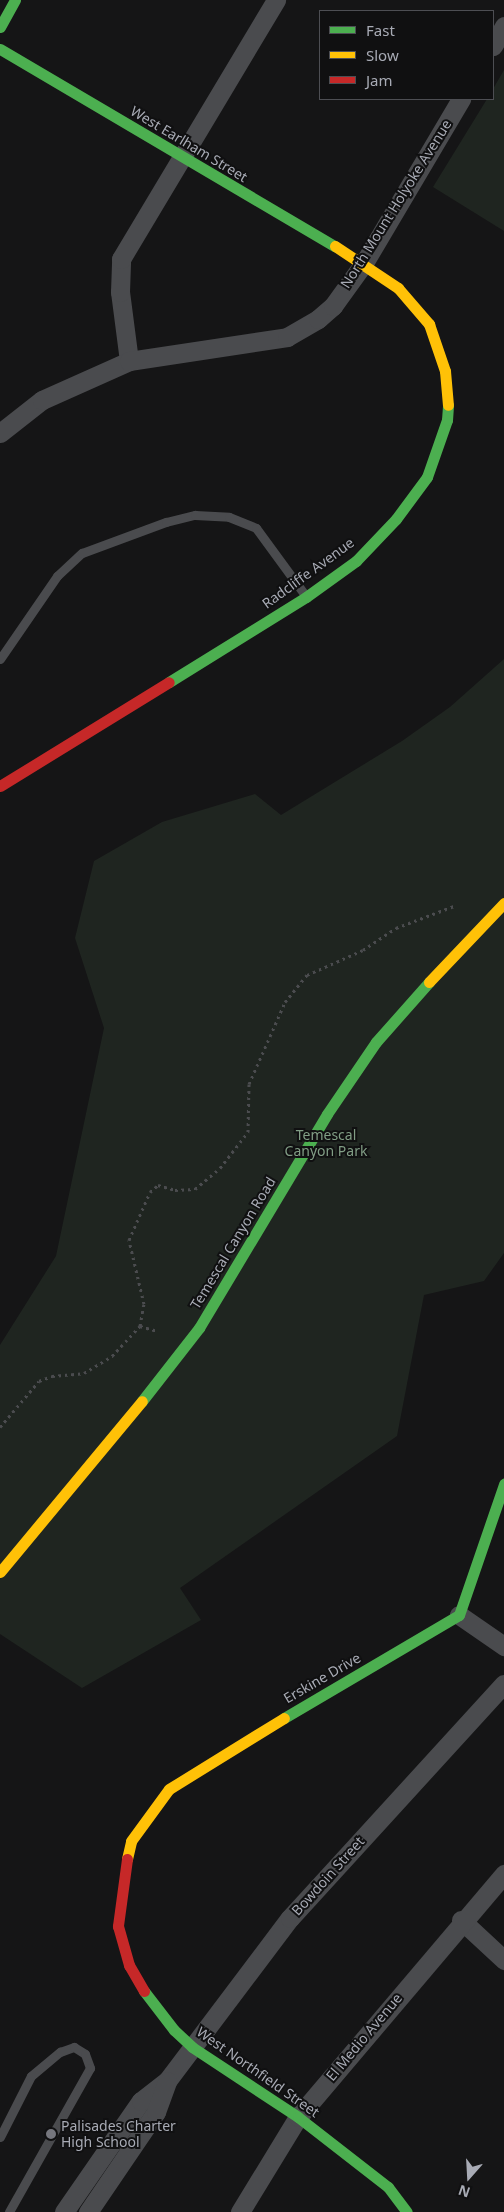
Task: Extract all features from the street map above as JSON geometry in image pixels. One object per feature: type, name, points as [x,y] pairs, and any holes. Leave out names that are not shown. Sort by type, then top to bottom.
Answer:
[{"type":"street","points":[[0,27],[16,0]]},
{"type":"street","points":[[129,361],[120,292],[121,260],[276,0]]},
{"type":"street","points":[[494,44],[504,26]]},
{"type":"street","name":"West Earlham Street","points":[[0,49],[181,158],[364,263]]},
{"type":"street","name":"North Mount Holyoke Avenue","points":[[0,433],[42,400],[129,361],[287,337],[333,306],[364,263],[460,100]]},
{"type":"street","name":"Radcliffe Avenue","points":[[0,786],[306,597],[356,561],[396,520],[427,477],[447,420],[449,397],[445,371],[429,324],[398,288],[364,263]]},
{"type":"street","name":"Temescal Canyon Road","points":[[0,1572],[161,1378],[198,1328],[238,1267],[327,1114],[376,1042],[441,968],[504,903]]},
{"type":"street","points":[[504,1484],[459,1615],[504,1646]]},
{"type":"street","name":"Erskine Drive","points":[[124,1875],[131,1841],[169,1789],[200,1767],[459,1615]]},
{"type":"street","name":"Bowdoin Street","points":[[88,2212],[156,2112],[167,2082],[290,1918],[504,1684]]},
{"type":"street","name":"El Medio Avenue","points":[[240,2212],[298,2117],[462,1920],[504,1874]]},
{"type":"street","name":"West Northfield Street","points":[[124,1875],[118,1926],[129,1965],[138,1983],[174,2030],[192,2047],[298,2117],[388,2187],[406,2212]]},
{"type":"street","points":[[462,1920],[504,1960]]},
{"type":"street","name":"Bowdoin Street","points":[[64,2212],[141,2101],[167,2082]]},
{"type":"lane","points":[[0,659],[57,576],[82,554],[166,522],[195,515],[229,517],[256,528],[306,597]]},
{"type":"lane","points":[[0,2137],[31,2076],[60,2052],[74,2047],[85,2054],[90,2068],[9,2212]]},
{"type":"path","points":[[0,1427],[39,1381],[52,1376],[84,1373],[112,1356],[140,1326],[144,1304],[130,1240],[150,1192],[158,1185],[175,1190],[195,1189],[220,1168],[248,1132],[249,1084],[285,1002],[307,975],[363,950],[396,928],[454,906]]},
{"type":"path","points":[[140,1326],[156,1331]]},
{"type":"green space","points":[[504,70],[504,231],[433,187],[486,100],[494,100],[494,87]]},
{"type":"green space","name":"Temescal Canyon Park","points":[[504,659],[504,1253],[484,1281],[424,1295],[397,1436],[180,1588],[201,1620],[82,1688],[0,1634],[0,1345],[56,1256],[104,1028],[75,938],[94,861],[162,822],[255,794],[281,815],[402,741],[450,707]]},
{"type":"traffic: fast","points":[[0,27],[15,0]]},
{"type":"traffic: fast","points":[[0,49],[335,246]]},
{"type":"traffic: fast","points":[[169,682],[306,597],[356,561],[396,519],[427,477],[447,420],[448,405]]},
{"type":"traffic: fast","points":[[142,1401],[199,1328],[327,1114],[376,1042],[429,982]]},
{"type":"traffic: fast","points":[[284,1718],[459,1615],[504,1484]]},
{"type":"traffic: fast","points":[[144,1991],[174,2030],[192,2047],[298,2117],[388,2187],[407,2212]]},
{"type":"traffic: slow","points":[[335,246],[398,288],[429,324],[445,371],[448,405]]},
{"type":"traffic: slow","points":[[429,982],[504,903]]},
{"type":"traffic: slow","points":[[0,1572],[142,1401]]},
{"type":"traffic: slow","points":[[127,1859],[131,1841],[169,1789],[284,1718]]},
{"type":"traffic: jam","points":[[0,786],[169,682]]},
{"type":"traffic: jam","points":[[127,1859],[118,1926],[129,1965],[144,1991]]},
{"type":"place","name":"Palisades Charter High School","points":[[51,2134]]}]
